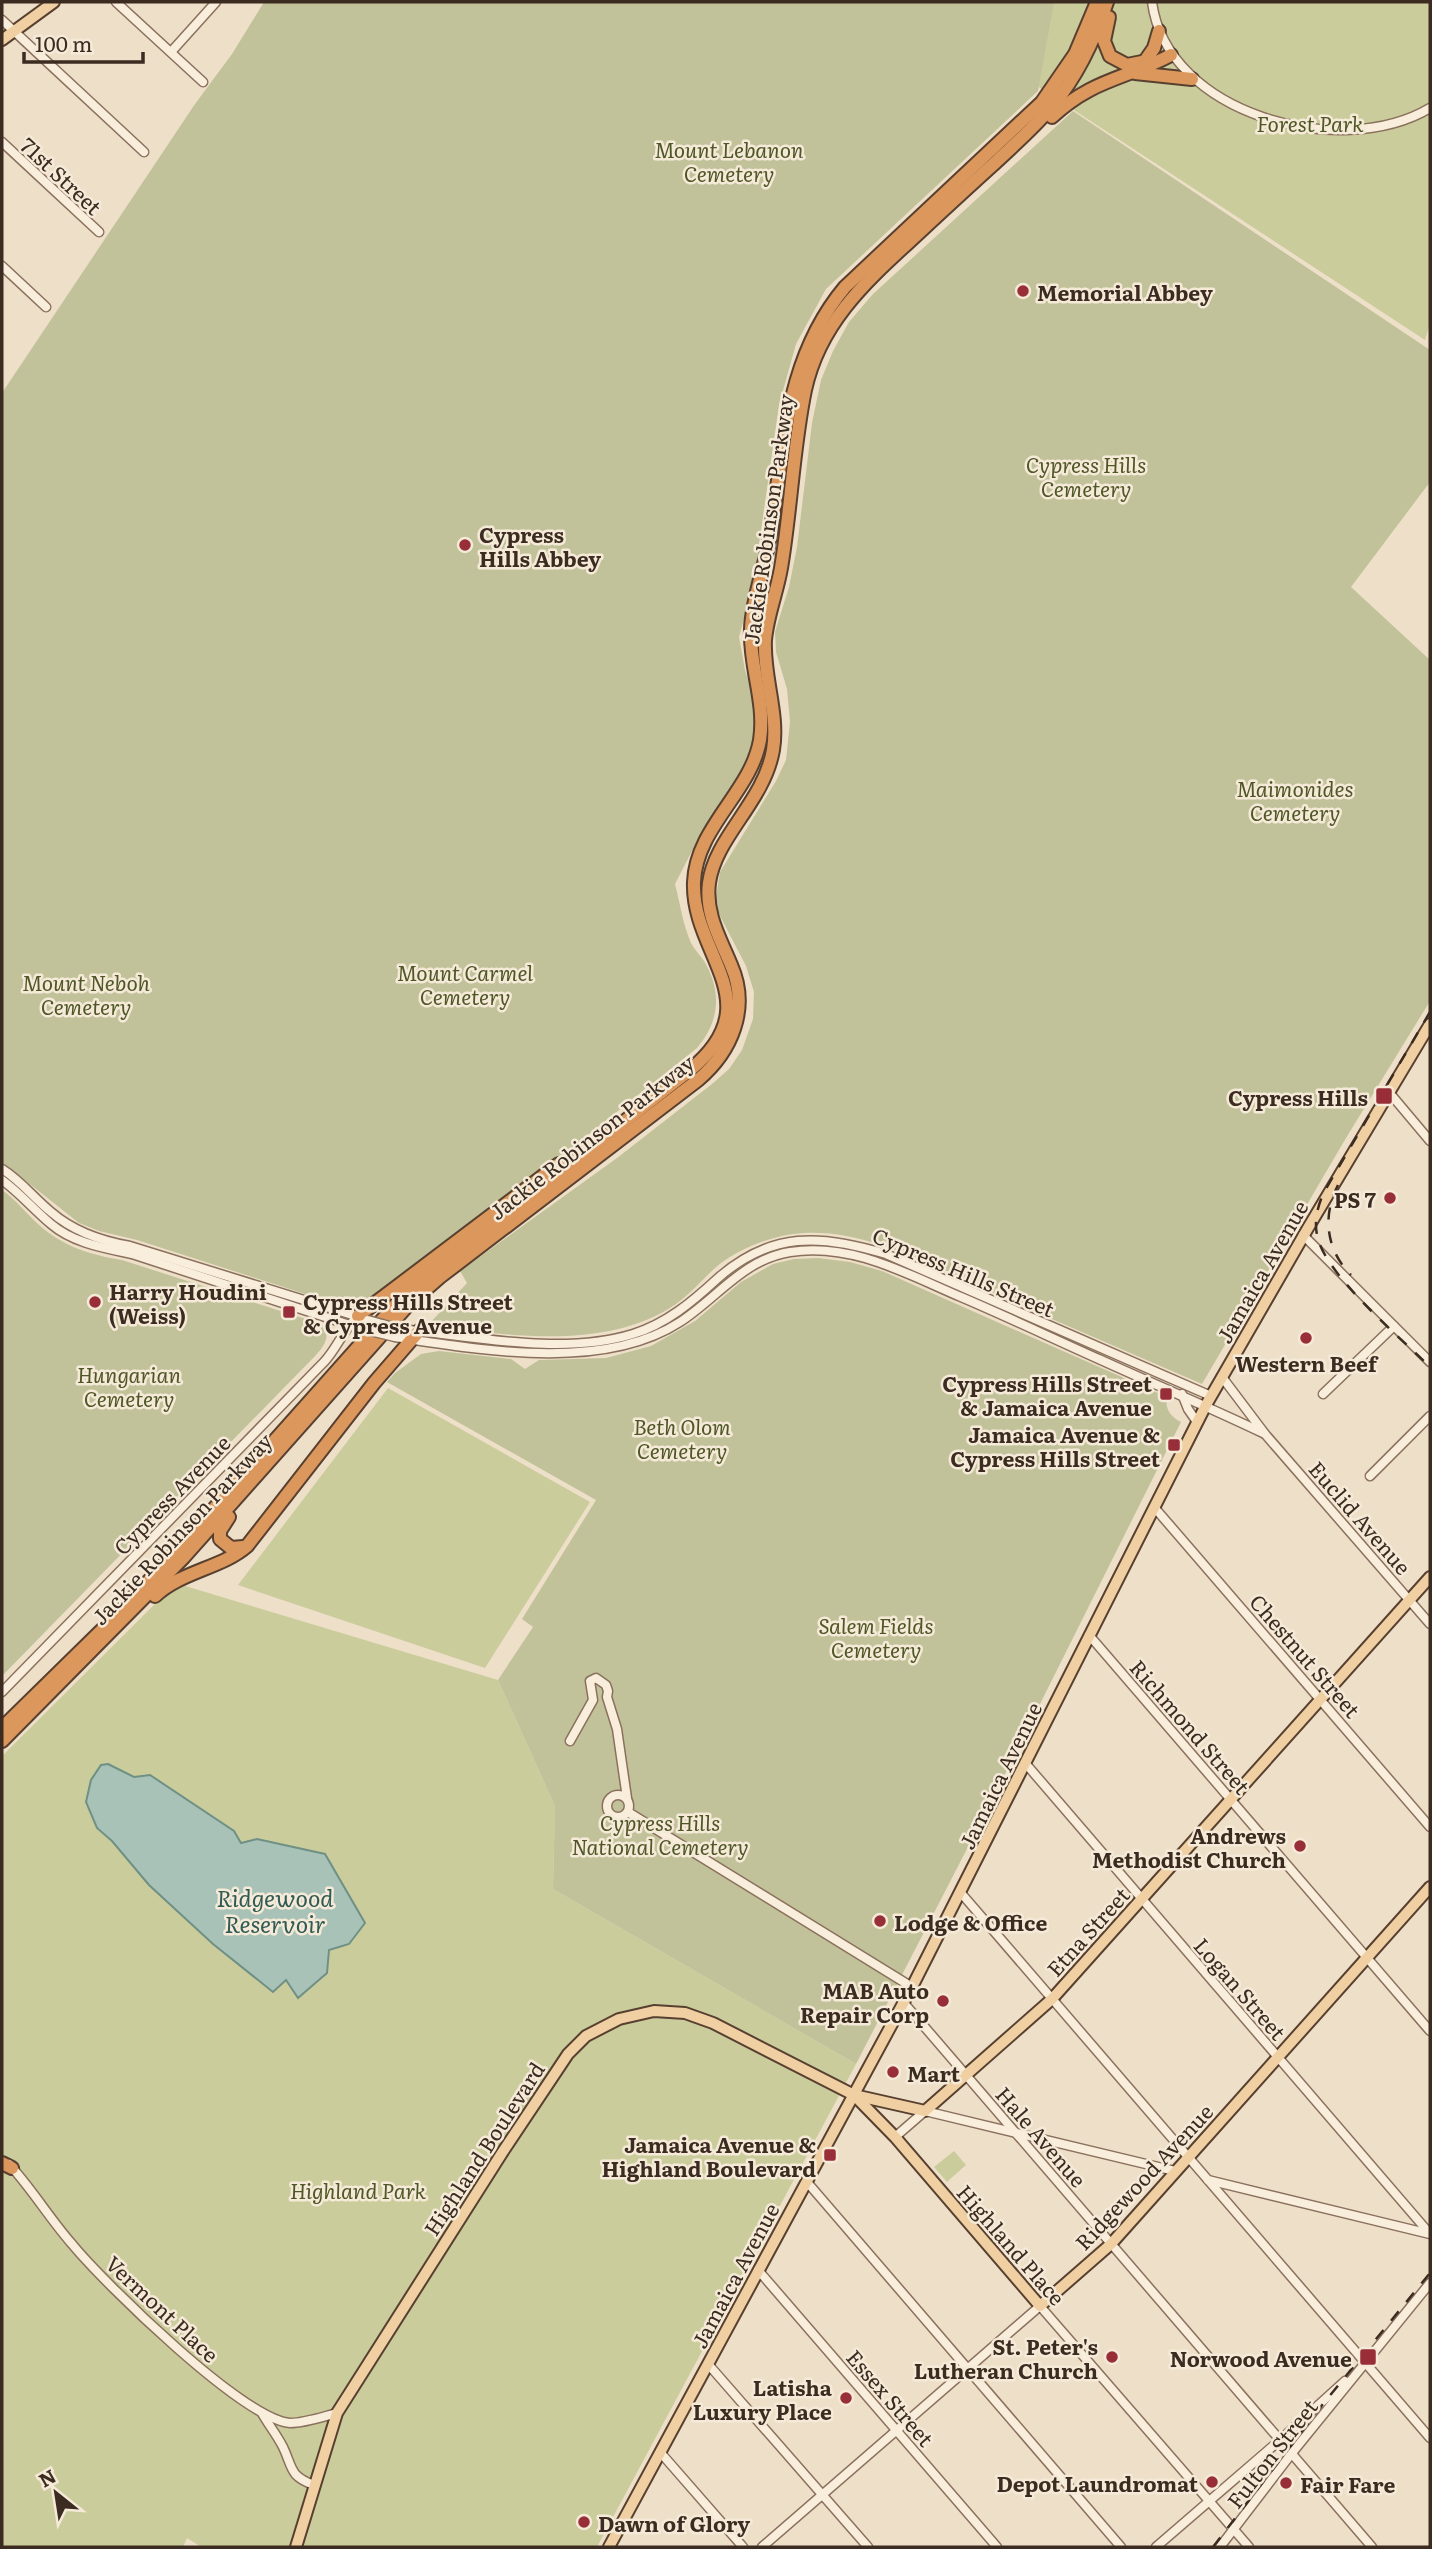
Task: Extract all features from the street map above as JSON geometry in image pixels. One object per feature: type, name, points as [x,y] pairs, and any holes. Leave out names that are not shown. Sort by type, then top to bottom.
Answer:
[{"type":"highway","name":"Jackie Robinson Parkway","points":[[2,1728],[161,1568],[232,1491],[398,1300],[425,1276],[704,1059],[718,1038],[724,1022],[727,997],[724,981],[702,930],[695,903],[694,882],[704,846],[750,771],[760,740],[760,705],[751,640],[794,384],[806,349],[823,315],[860,271],[1042,102],[1075,54],[1097,2]]},
{"type":"highway","name":"Jackie Robinson Parkway","points":[[2,1741],[184,1557],[409,1304],[440,1277],[698,1080],[726,1049],[737,1018],[738,993],[733,968],[711,918],[708,892],[715,862],[761,786],[773,751],[774,712],[765,645],[781,569],[805,390],[822,341],[858,289],[1046,114],[1064,91],[1090,46],[1109,2]]},
{"type":"highway","points":[[1109,2],[1104,41],[1108,52],[1116,61],[1127,65],[1169,52]]},
{"type":"highway","points":[[1145,61],[1159,31]]},
{"type":"highway","points":[[1015,144],[1083,92],[1131,73],[1169,52]]},
{"type":"highway","points":[[1131,73],[1192,79]]},
{"type":"highway","points":[[359,1322],[539,1178],[612,1129]]},
{"type":"highway","points":[[109,1635],[172,1583],[236,1554],[247,1546],[367,1392],[416,1335]]},
{"type":"highway","points":[[247,1546],[234,1548],[225,1545],[220,1539],[220,1531],[259,1474]]},
{"type":"main road","points":[[2,40],[54,2]]},
{"type":"main road","name":"Jamaica Avenue","points":[[613,2545],[660,2452],[904,2003],[1208,1401],[1388,1091],[1430,1024]]},
{"type":"main road","name":"Etna Street","points":[[925,2111],[1052,1999],[1430,1577]]},
{"type":"main road","name":"Ridgewood Avenue","points":[[1041,2306],[1111,2244],[1430,1887]]},
{"type":"main road","name":"Highland Boulevard","points":[[296,2547],[337,2413],[502,2153],[568,2054],[586,2036],[619,2019],[654,2011],[685,2013],[713,2023],[854,2095]]},
{"type":"main road","points":[[854,2095],[925,2111]]},
{"type":"main road","name":"Highland Place","points":[[854,2095],[895,2137],[1041,2306]]},
{"type":"street","points":[[116,2],[203,82]]},
{"type":"street","points":[[171,52],[216,2]]},
{"type":"street","points":[[1152,2],[1159,31],[1169,52],[1192,79],[1227,101],[1275,121],[1325,130],[1365,129],[1389,125],[1430,108]]},
{"type":"street","points":[[2,20],[144,152]]},
{"type":"street","name":"71st Street","points":[[2,142],[99,232]]},
{"type":"street","points":[[2,266],[46,307]]},
{"type":"street","points":[[1388,1091],[1430,1141]]},
{"type":"street","name":"Cypress Hills Street","points":[[2,1169],[28,1189],[50,1212],[95,1243]]},
{"type":"street","name":"Cypress Hills Street","points":[[2,1180],[52,1225],[95,1243],[129,1250],[397,1333],[416,1335],[520,1342],[607,1341],[635,1334],[666,1320],[696,1299],[735,1265],[762,1250],[785,1242],[810,1239],[850,1242],[886,1254],[1208,1401]]},
{"type":"street","points":[[1303,1236],[1430,1362]]},
{"type":"street","name":"Cypress Hills Street","points":[[416,1335],[522,1352],[581,1352],[634,1344],[678,1323],[708,1303],[741,1272],[767,1258],[788,1252],[817,1249],[883,1262],[1182,1394],[1208,1401]]},
{"type":"street","name":"Cypress Avenue","points":[[2,1692],[324,1362],[359,1322]]},
{"type":"street","points":[[1323,1394],[1394,1325]]},
{"type":"street","name":"Euclid Avenue","points":[[1222,1377],[1265,1434],[1430,1624]]},
{"type":"street","points":[[1182,1394],[1197,1422]]},
{"type":"street","name":"Euclid Avenue","points":[[1208,1401],[1265,1434]]},
{"type":"street","points":[[1370,1476],[1430,1416]]},
{"type":"street","name":"Chestnut Street","points":[[1154,1507],[1430,1827]]},
{"type":"street","name":"Richmond Street","points":[[1089,1635],[1430,2031]]},
{"type":"street","points":[[570,1741],[593,1700],[590,1681],[596,1678],[606,1685],[608,1691],[629,1805],[628,1812],[615,1817],[607,1809],[608,1801],[613,1796],[626,1798]]},
{"type":"street","name":"Logan Street","points":[[1026,1764],[1430,2234]]},
{"type":"street","points":[[628,1812],[912,1987]]},
{"type":"street","points":[[961,1893],[1430,2438]]},
{"type":"street","name":"Hale Avenue","points":[[904,2003],[1372,2547]]},
{"type":"street","points":[[925,2111],[1175,2171]]},
{"type":"street","name":"Etna Street","points":[[895,2137],[925,2111]]},
{"type":"street","name":"Vermont Place","points":[[2,2157],[108,2284],[160,2334],[215,2379],[262,2413],[289,2423],[337,2413]]},
{"type":"street","points":[[1208,2180],[1430,2234]]},
{"type":"street","points":[[807,2182],[1121,2547]]},
{"type":"street","name":"Essex Street","points":[[758,2270],[996,2547]]},
{"type":"street","name":"Fulton Street","points":[[1220,2547],[1292,2453],[1430,2283]]},
{"type":"street","name":"Ridgewood Avenue","points":[[762,2547],[1041,2306]]},
{"type":"street","name":"Highland Place","points":[[1041,2306],[1249,2547]]},
{"type":"street","points":[[1156,2547],[1365,2362]]},
{"type":"street","points":[[708,2364],[868,2547]]},
{"type":"street","points":[[262,2413],[283,2447],[291,2470],[298,2478],[314,2485]]},
{"type":"street","points":[[660,2452],[743,2547]]},
{"type":"green space","points":[[264,2],[1054,2],[1038,91],[826,289],[796,344],[779,405],[753,586],[739,637],[745,670],[754,696],[755,729],[749,760],[693,849],[675,884],[688,936],[714,983],[716,1006],[705,1038],[697,1048],[544,1170],[355,1310],[79,1223],[2,1162],[2,393],[195,104],[232,54]]},
{"type":"green space","name":"Forest Park","points":[[1051,2],[1430,2],[1430,323],[1425,340],[1034,84]]},
{"type":"green space","name":"Cypress Hills Cemetery","points":[[1073,111],[1430,350],[1430,482],[1351,587],[1430,660],[1430,1001],[1202,1384],[912,1256],[856,1238],[829,1233],[792,1234],[745,1249],[715,1268],[676,1304],[649,1319],[621,1328],[590,1334],[526,1336],[430,1323],[467,1283],[460,1271],[617,1158],[712,1084],[729,1069],[742,1050],[753,1019],[754,992],[746,966],[718,912],[716,896],[720,872],[786,760],[790,722],[787,689],[776,652],[775,632],[789,587],[797,547],[812,423],[821,380],[849,322],[873,294]]},
{"type":"green space","name":"Hungarian Cemetery","points":[[2,1190],[47,1232],[67,1244],[315,1322],[324,1329],[326,1337],[316,1355],[2,1676]]},
{"type":"green space","points":[[818,1258],[850,1262],[882,1271],[1167,1397],[1169,1412],[1181,1422],[986,1812],[856,2064],[553,1889],[555,1806],[498,1680],[533,1627],[522,1619],[596,1500],[387,1382],[421,1354],[439,1351],[511,1359],[525,1369],[539,1360],[606,1358],[651,1346],[695,1321],[741,1282],[773,1264],[794,1259]]},
{"type":"green space","points":[[388,1388],[590,1502],[485,1668],[238,1585]]},
{"type":"green space","name":"Highland Park","points":[[182,1585],[498,1680],[555,1806],[553,1889],[856,2064],[597,2547],[201,2547],[187,2538],[183,2547],[2,2547],[2,1756],[155,1604]]},
{"type":"green space","points":[[954,2151],[966,2165],[947,2182],[934,2167]]},
{"type":"water","name":"Ridgewood Reservoir","points":[[108,1764],[134,1777],[150,1775],[234,1831],[241,1843],[257,1839],[325,1854],[365,1923],[349,1944],[329,1950],[327,1973],[298,1998],[286,1980],[273,1992],[213,1944],[149,1885],[112,1841],[97,1828],[86,1802],[91,1780],[101,1765]]},
{"type":"railway","points":[[1430,1012],[1324,1192],[1318,1207],[1316,1224],[1323,1251],[1333,1268],[1365,1304],[1430,1367]]},
{"type":"railway","points":[[1338,1185],[1330,1209],[1329,1232],[1336,1255],[1351,1275]]},
{"type":"railway","points":[[1213,2547],[1323,2404],[1430,2273]]},
{"type":"place","name":"Memorial Abbey","points":[[1023,291]]},
{"type":"place","name":"Cypress Hills Abbey","points":[[465,545]]},
{"type":"place","name":"Cypress Hills","points":[[1384,1096]]},
{"type":"place","name":"PS 7","points":[[1390,1198]]},
{"type":"place","name":"Harry Houdini (Weiss)","points":[[95,1302]]},
{"type":"place","name":"Cypress Hills Street & Cypress Avenue","points":[[289,1312]]},
{"type":"place","name":"Western Beef","points":[[1306,1338]]},
{"type":"place","name":"Cypress Hills Street & Jamaica Avenue","points":[[1166,1394]]},
{"type":"place","name":"Jamaica Avenue & Cypress Hills Street","points":[[1174,1445]]},
{"type":"place","name":"Andrews Methodist Church","points":[[1300,1846]]},
{"type":"place","name":"Lodge & Office","points":[[880,1921]]},
{"type":"place","name":"MAB Auto Repair Corp","points":[[943,2001]]},
{"type":"place","name":"Mart","points":[[893,2072]]},
{"type":"place","name":"Jamaica Avenue & Highland Boulevard","points":[[830,2155]]},
{"type":"place","name":"St. Peter's Lutheran Church","points":[[1112,2357]]},
{"type":"place","name":"Norwood Avenue","points":[[1368,2357]]},
{"type":"place","name":"Latisha Luxury Place","points":[[846,2398]]},
{"type":"place","name":"Depot Laundromat","points":[[1212,2482]]},
{"type":"place","name":"Fair Fare","points":[[1286,2483]]},
{"type":"place","name":"Dawn of Glory","points":[[584,2522]]},
{"type":"park label","name":"Mount Lebanon Cemetery","points":[[729,160]]},
{"type":"park label","name":"Maimonides Cemetery","points":[[1295,799]]},
{"type":"park label","name":"Mount Carmel Cemetery","points":[[465,983]]},
{"type":"park label","name":"Mount Neboh Cemetery","points":[[86,993]]},
{"type":"park label","name":"Beth Olom Cemetery","points":[[682,1437]]},
{"type":"park label","name":"Salem Fields Cemetery","points":[[876,1636]]},
{"type":"park label","name":"Cypress Hills National Cemetery","points":[[660,1833]]}]
